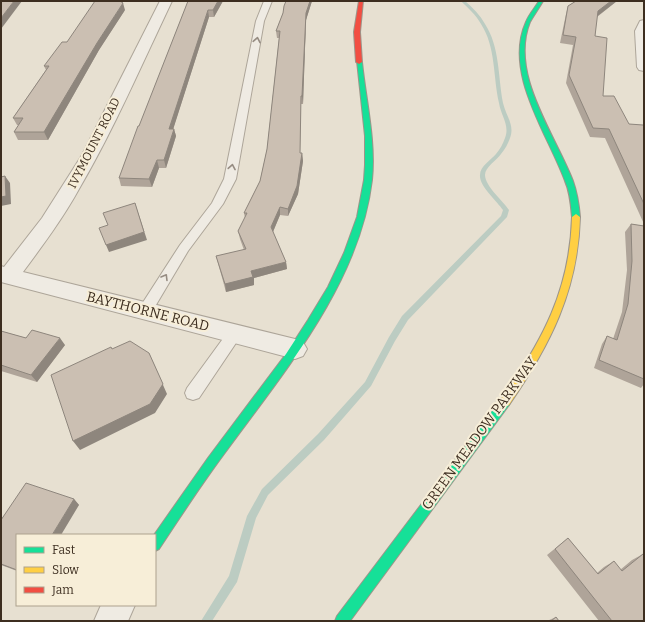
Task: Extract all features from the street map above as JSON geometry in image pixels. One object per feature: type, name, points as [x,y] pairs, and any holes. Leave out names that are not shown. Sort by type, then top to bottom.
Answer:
[{"type":"street","name":"IVYMOUNT ROAD","points":[[5,275],[48,222],[70,190],[90,155],[166,1]]},
{"type":"street","points":[[156,544],[216,454],[271,383],[295,349],[336,280],[351,246],[361,218],[369,160],[356,33],[361,1]]},
{"type":"street","name":"GREEN MEADOW PARKWAY","points":[[342,621],[510,396],[535,358],[554,321],[565,290],[573,259],[576,230],[570,184],[561,161],[538,117],[531,98],[524,68],[523,50],[526,34],[533,14],[541,1]]},
{"type":"street","points":[[644,24],[641,31],[644,66]]},
{"type":"street","name":"BAYTHORNE ROAD","points":[[5,275],[295,349]]},
{"type":"street","points":[[110,621],[118,606]]},
{"type":"lane","points":[[145,311],[184,248],[216,204],[230,179],[260,21],[268,1]]},
{"type":"lane","points":[[193,393],[235,333]]},
{"type":"building","points":[[1,1],[14,1],[1,18]]},
{"type":"building","points":[[95,1],[120,1],[123,3],[97,43],[44,132],[14,132],[23,118],[13,118],[49,66],[44,66],[62,42],[67,42]]},
{"type":"building","points":[[188,1],[218,1],[213,10],[208,10],[169,129],[174,129],[164,160],[157,160],[149,179],[119,178],[138,126]]},
{"type":"building","points":[[286,1],[310,1],[306,13],[301,96],[300,153],[302,153],[297,186],[288,209],[280,207],[271,227],[286,262],[251,271],[253,277],[225,284],[216,256],[246,249],[238,231],[247,213],[244,213],[260,181],[267,149],[280,31],[276,31]]},
{"type":"building","points":[[576,1],[611,1],[598,11],[595,36],[607,38],[603,96],[614,96],[629,124],[644,126],[644,204],[609,129],[593,128],[569,75],[576,37],[563,35],[568,6]]},
{"type":"building","points":[[5,176],[6,196],[1,197],[1,177]]},
{"type":"building","points":[[135,203],[144,232],[106,245],[99,228],[108,225],[103,213]]},
{"type":"building","points":[[631,224],[644,226],[644,379],[599,360],[607,336],[617,340],[628,304],[632,261]]},
{"type":"building","points":[[32,330],[60,338],[31,375],[1,365],[1,331],[26,338]]},
{"type":"building","points":[[130,341],[149,353],[163,384],[150,404],[73,441],[51,375],[111,347],[112,349]]},
{"type":"building","points":[[26,483],[74,499],[53,534],[16,534],[16,570],[1,564],[1,520]]},
{"type":"building","points":[[568,538],[598,574],[614,561],[622,571],[643,554],[644,555],[644,621],[612,621],[555,549]]},
{"type":"building","points":[[556,617],[559,621],[551,621]]},
{"type":"waterway","points":[[206,621],[233,578],[252,516],[265,492],[321,437],[368,384],[405,318],[504,217],[506,210],[484,182],[482,175],[484,169],[498,155],[504,146],[508,136],[509,125],[501,104],[493,48],[489,36],[475,12],[463,1]]},
{"type":"traffic: fast","points":[[541,1],[528,22],[523,41],[523,61],[527,82],[534,103],[569,181],[574,199],[576,217]]},
{"type":"traffic: fast","points":[[156,544],[211,462],[266,389],[312,323],[332,288],[348,253],[361,217],[368,180],[369,165],[368,136],[359,62]]},
{"type":"traffic: fast","points":[[342,621],[505,402]]},
{"type":"traffic: slow","points":[[505,402],[533,361],[556,315],[572,266],[576,217]]},
{"type":"traffic: jam","points":[[359,62],[357,32],[361,1]]}]
